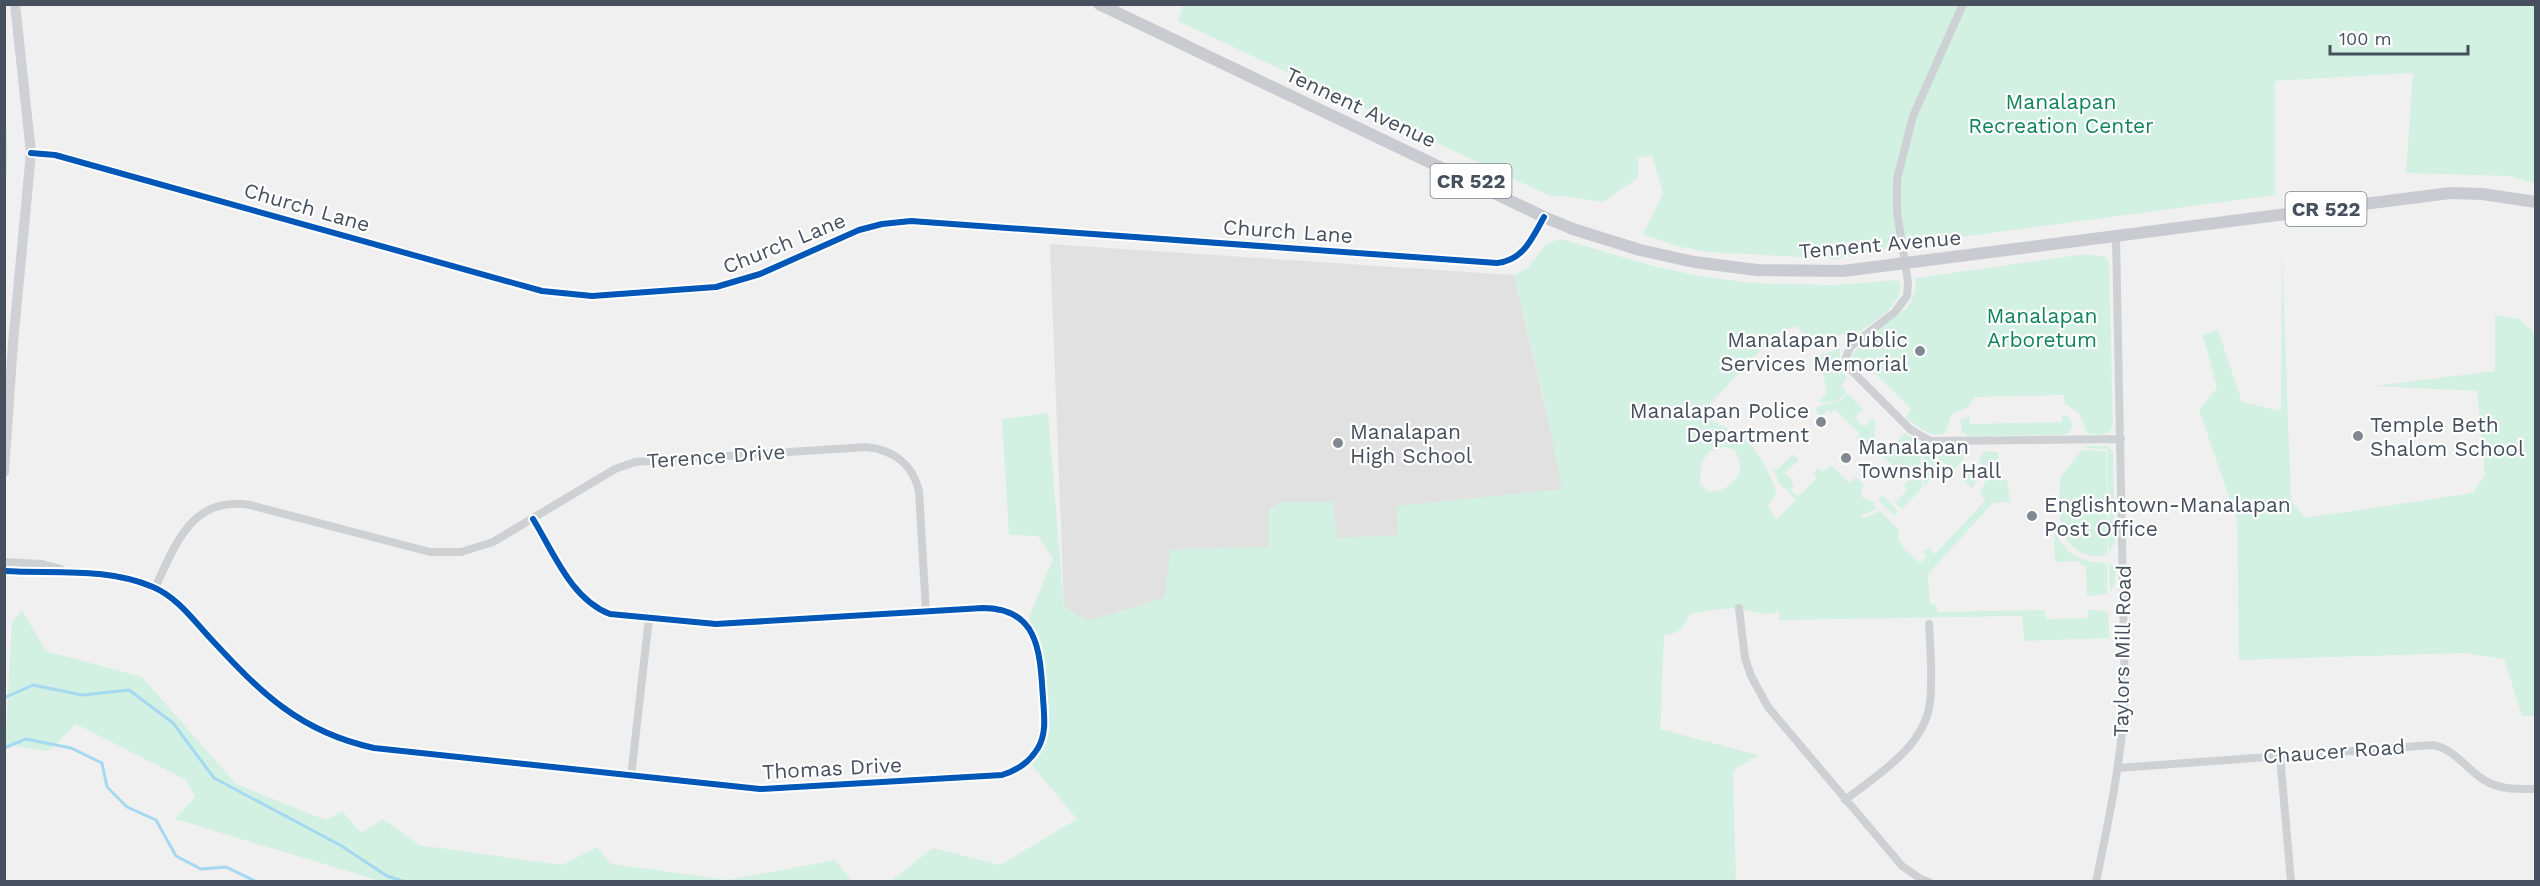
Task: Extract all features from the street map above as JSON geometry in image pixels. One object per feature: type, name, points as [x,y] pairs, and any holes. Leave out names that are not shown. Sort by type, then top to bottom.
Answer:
[{"type":"main road","name":"Tennent Avenue","points":[[1099,4],[1544,217],[1640,250],[1716,266],[1805,272],[1843,271],[2450,194],[2482,194],[2535,202]]},
{"type":"street","points":[[4,472],[14,332],[31,153],[15,4]]},
{"type":"street","points":[[1963,4],[1913,116],[1897,179],[1896,212],[1909,286],[1904,301],[1895,312],[1850,347],[1846,361],[1849,370],[1914,433],[1926,440],[2121,439]]},
{"type":"street","name":"Church Lane","points":[[31,153],[55,155],[531,288],[575,296],[678,291],[737,283],[790,262],[859,230],[882,224],[911,221],[1497,263],[1511,260],[1525,250],[1544,217]]},
{"type":"street","name":"Taylors Mill Road","points":[[2096,882],[2118,768],[2125,694],[2116,237]]},
{"type":"street","name":"Terence Drive","points":[[156,588],[187,528],[209,509],[224,504],[250,505],[419,549],[440,553],[460,552],[481,547],[615,470],[634,462],[878,448],[904,462],[914,476],[918,487],[926,612]]},
{"type":"street","name":"Thomas Drive","points":[[4,562],[42,564],[69,571],[112,575],[156,588],[181,607],[265,695],[299,720],[355,744],[393,751],[760,789],[995,776],[1020,768],[1037,749],[1044,726],[1039,648],[1034,636],[1021,620],[1005,611],[983,608],[716,624],[610,614],[591,605],[578,592],[533,519]]},
{"type":"street","name":"Thomas Drive","points":[[4,571],[41,573],[69,571]]},
{"type":"street","points":[[1739,608],[1745,658],[1760,695],[1776,718],[1902,866],[1920,880],[1929,882]]},
{"type":"street","points":[[631,777],[649,618]]},
{"type":"street","points":[[1845,800],[1904,752],[1915,739],[1926,718],[1930,703],[1929,624]]},
{"type":"street","name":"Chaucer Road","points":[[2118,768],[2433,745],[2456,754],[2482,779],[2495,786],[2509,789],[2535,789]]},
{"type":"street","points":[[2280,755],[2291,882]]},
{"type":"shaded area","name":"Manalapan High School","points":[[1050,244],[1514,275],[1621,728],[1736,881],[1173,881],[1064,606]]},
{"type":"green space","name":"Manalapan Recreation Center","points":[[1183,4],[2535,5],[2535,184],[2509,176],[2406,173],[2413,73],[2275,81],[2275,195],[1915,243],[1836,259],[1709,252],[1676,246],[1643,234],[1663,193],[1652,155],[1638,158],[1638,178],[1603,202],[1556,195],[1552,197],[1178,21]]},
{"type":"green space","points":[[4,103],[8,151],[5,202]]},
{"type":"green space","points":[[1561,239],[1653,266],[1700,276],[1752,283],[1832,285],[1899,280],[1900,289],[1893,305],[1877,320],[1853,336],[1843,334],[1813,343],[1796,326],[1776,334],[1708,406],[1707,416],[1741,436],[1756,452],[1775,488],[1776,494],[1768,505],[1776,520],[1796,500],[1779,483],[1773,468],[1777,470],[1793,454],[1799,460],[1785,473],[1794,486],[1790,490],[1797,496],[1817,478],[1813,474],[1818,468],[1823,472],[1831,465],[1850,483],[1856,477],[1864,485],[1861,490],[1862,497],[1875,502],[1873,504],[1877,508],[1861,516],[1862,519],[1880,511],[1899,530],[1898,536],[1902,545],[1920,563],[1927,557],[1923,552],[1929,548],[1935,554],[1985,501],[1980,494],[1986,479],[1979,458],[1985,451],[1998,452],[1998,480],[2007,480],[2010,502],[1993,503],[1928,574],[1930,604],[1937,605],[1937,612],[2044,610],[2046,619],[2087,618],[2088,609],[2108,612],[2109,638],[2024,641],[2022,616],[1779,620],[1779,611],[1764,614],[1736,608],[1690,614],[1680,629],[1664,635],[1660,729],[1758,755],[1733,771],[1736,881],[889,882],[933,848],[1000,865],[1077,819],[1030,763],[1044,726],[1029,617],[1053,559],[1038,536],[1009,535],[1002,419],[1048,413],[1064,606],[1087,621],[1165,598],[1170,549],[1269,547],[1269,509],[1283,502],[1333,502],[1337,538],[1398,535],[1397,506],[1562,489],[1544,399],[1514,275],[1531,266],[1530,264],[1547,243]],"holes":[[[1725,447],[1735,450],[1740,463],[1738,476],[1723,489],[1709,492],[1700,484],[1701,465],[1709,451]]]},
{"type":"green space","points":[[2282,252],[2291,501],[2305,518],[2473,493],[2485,475],[2477,391],[2374,386],[2495,371],[2495,315],[2519,319],[2535,333],[2535,716],[2522,716],[2504,659],[2464,653],[2239,660],[2237,520],[2199,410],[2217,388],[2203,335],[2218,330],[2242,402],[2281,411]]},
{"type":"green space","name":"Manalapan Arboretum","points":[[2085,254],[2106,257],[2109,263],[2113,425],[2110,432],[2100,435],[2087,433],[2079,413],[2065,404],[2064,395],[1975,397],[1968,407],[1951,415],[1946,432],[1930,434],[1906,417],[1911,409],[1863,362],[1855,367],[1852,355],[1860,345],[1908,307],[1915,292],[1916,278]]},
{"type":"green space","points":[[1840,348],[1840,365],[1847,378],[1841,386],[1847,393],[1837,401],[1821,403],[1819,401],[1827,393],[1823,372],[1815,372],[1815,361],[1821,355]]},
{"type":"green space","points":[[1849,394],[1863,410],[1856,416],[1859,424],[1865,426],[1872,419],[1875,422],[1875,442],[1870,446],[1856,438],[1860,434],[1835,409],[1830,414],[1828,410],[1820,418],[1816,408],[1840,401]]},
{"type":"green space","points":[[2062,415],[2070,418],[2073,426],[2069,433],[2062,435],[1968,436],[1962,432],[1960,420],[1969,416],[1970,424],[2062,422]]},
{"type":"green space","points":[[1905,433],[1928,448],[1902,445],[1898,441]]},
{"type":"green space","points":[[1896,443],[1901,447],[1921,452],[1922,488],[1902,509],[1895,503],[1907,490],[1903,486],[1908,480],[1883,456]]},
{"type":"green space","points":[[2108,446],[2113,452],[2115,542],[2109,553],[2107,449],[2084,448]]},
{"type":"green space","points":[[1964,449],[1964,459],[1954,470],[1927,450]]},
{"type":"green space","points":[[2082,450],[2106,451],[2108,549],[2106,554],[2099,556],[2086,554],[2071,545],[2065,537],[2060,518],[2060,477]]},
{"type":"green space","points":[[1925,451],[1943,466],[1924,486],[1923,452]]},
{"type":"green space","points":[[1969,469],[1973,470],[1975,477],[1975,484],[1972,488],[1961,478]]},
{"type":"green space","points":[[1882,495],[1898,511],[1895,516],[1878,500]]},
{"type":"green space","points":[[2054,529],[2063,545],[2074,555],[2089,561],[2107,563],[2107,594],[2087,596],[2086,567],[2077,561],[2055,562]]},
{"type":"green space","points":[[2109,563],[2116,568],[2115,584],[2110,592]]},
{"type":"green space","points":[[22,610],[46,651],[142,677],[236,784],[326,820],[342,811],[361,833],[383,819],[419,845],[562,865],[597,847],[611,864],[728,880],[835,860],[852,881],[380,881],[175,819],[195,797],[186,780],[76,724],[49,751],[5,745],[12,623]]},
{"type":"waterway","points":[[4,698],[33,685],[82,695],[129,690],[173,723],[214,778],[340,845],[387,876],[406,882]]},
{"type":"waterway","points":[[4,748],[26,739],[71,748],[102,763],[107,787],[127,807],[156,820],[176,856],[201,869],[226,867],[257,882]]},
{"type":"cycle path","points":[[31,153],[55,155],[542,291],[592,296],[716,287],[760,274],[859,230],[882,224],[911,221],[1497,263],[1514,258],[1521,253],[1544,217]]},
{"type":"cycle path","points":[[4,571],[117,576],[162,591],[192,617],[247,677],[283,708],[324,732],[374,748],[760,789],[1002,775],[1027,762],[1041,742],[1044,717],[1038,651],[1026,625],[1016,616],[1002,610],[983,608],[716,624],[610,614],[584,598],[574,586],[533,519]]},
{"type":"place","name":"Manalapan Public Services Memorial","points":[[1920,351]]},
{"type":"place","name":"Manalapan Police Department","points":[[1821,422]]},
{"type":"place","name":"Temple Beth Shalom School","points":[[2358,436]]},
{"type":"place","name":"Manalapan High School","points":[[1338,443]]},
{"type":"place","name":"Manalapan Township Hall","points":[[1846,458]]},
{"type":"place","name":"Englishtown-Manalapan Post Office","points":[[2032,516]]}]
